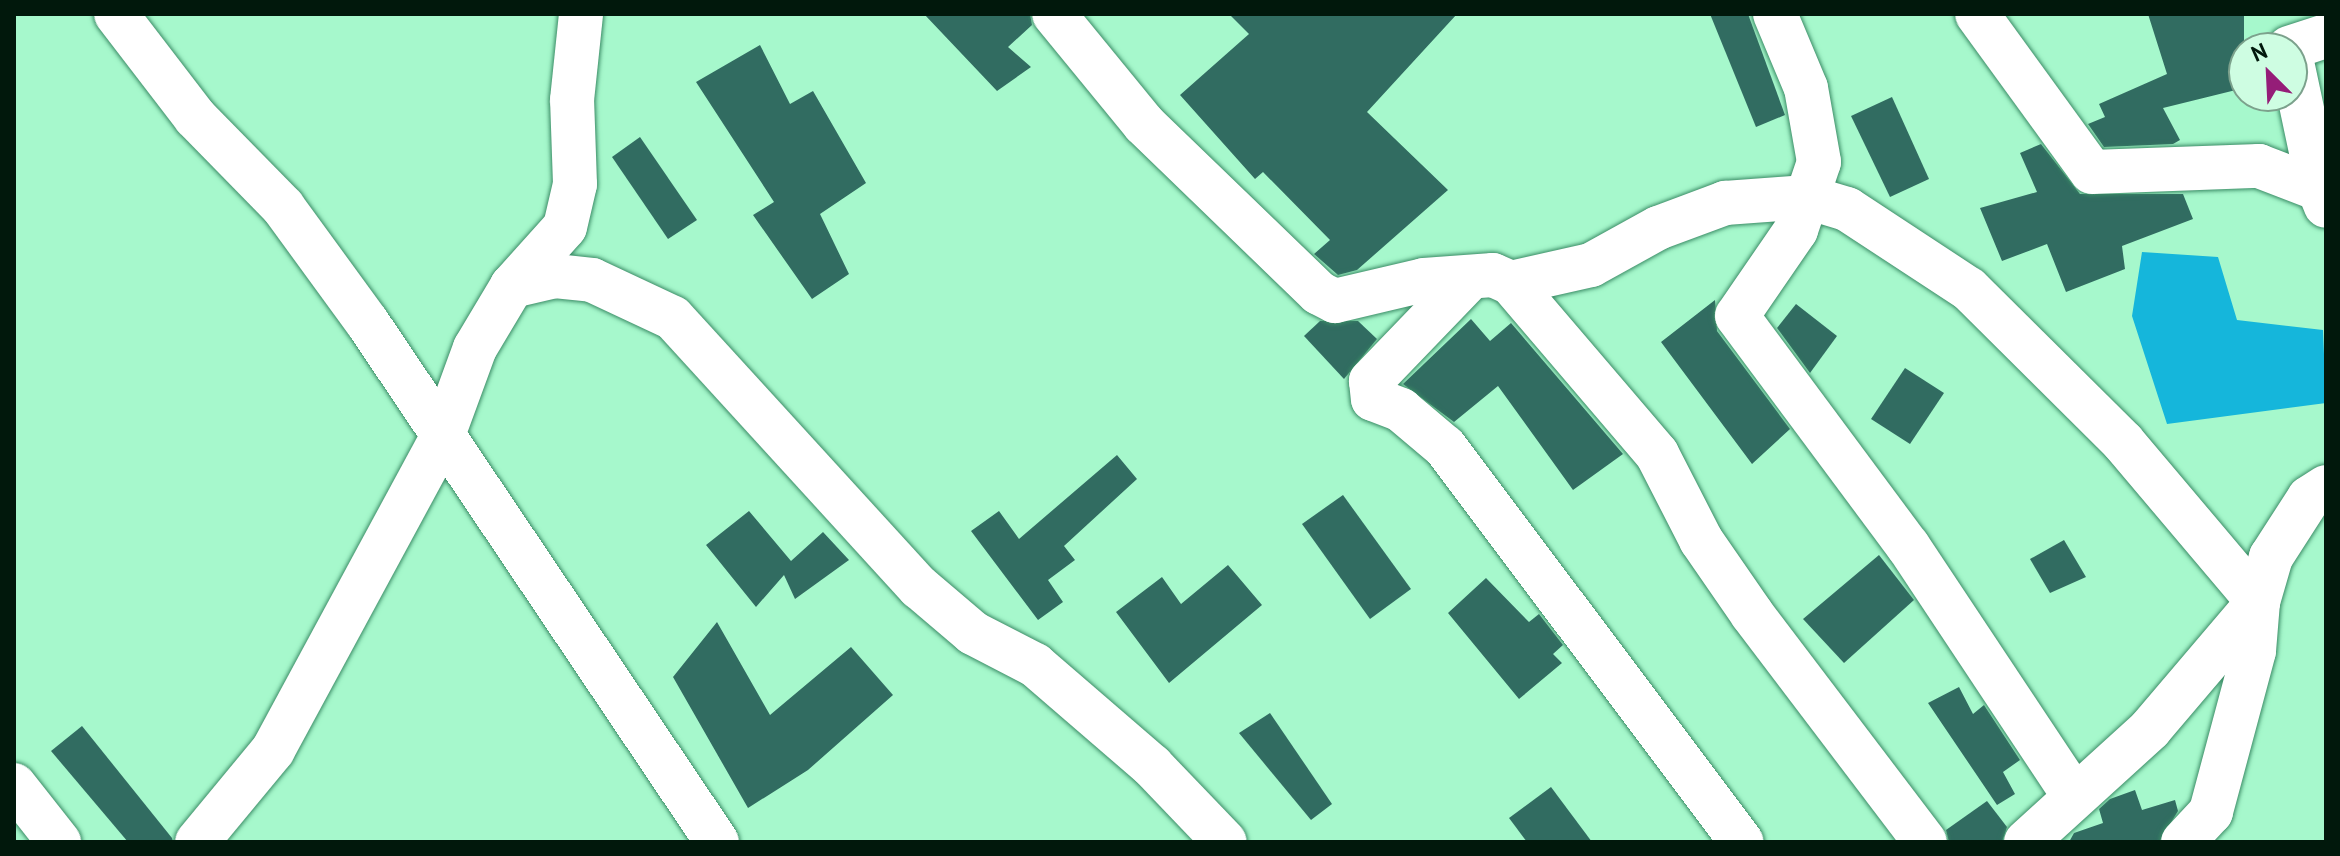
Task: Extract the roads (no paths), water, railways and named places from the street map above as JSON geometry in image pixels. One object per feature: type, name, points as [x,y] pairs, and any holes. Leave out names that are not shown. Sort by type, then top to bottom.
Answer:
[{"type":"street","points":[[116,14],[195,117],[283,207],[717,842]]},
{"type":"street","points":[[197,842],[273,750],[442,438],[475,348],[512,286],[565,227],[572,208],[581,14]]},
{"type":"street","points":[[1054,14],[1144,124],[1319,293],[1335,301],[1591,265],[1658,228],[1725,203],[1807,197],[1847,209],[1969,289],[2123,442],[2258,602]]},
{"type":"street","points":[[1775,14],[1816,127],[1819,162],[1796,230],[1737,316],[1908,546],[2074,796]]},
{"type":"street","points":[[1977,14],[2092,172],[2259,166],[2322,198]]},
{"type":"street","points":[[2303,112],[2322,198]]},
{"type":"street","points":[[512,286],[555,276],[592,280],[673,318],[919,587],[973,633],[1035,665],[1152,766],[1225,842]]},
{"type":"street","points":[[1490,280],[1371,381],[1373,399],[1401,410],[1445,447],[1742,842]]},
{"type":"street","points":[[1490,280],[1657,454],[1743,602],[1925,842]]},
{"type":"street","points":[[2183,842],[2211,812],[2259,625],[2258,602],[2271,557],[2309,498],[2326,487]]},
{"type":"street","points":[[2026,842],[2150,729],[2258,602]]},
{"type":"street","points":[[14,785],[59,842]]},
{"type":"water","points":[[2142,252],[2218,257],[2237,320],[2323,330],[2326,403],[2167,424],[2132,316]]}]
